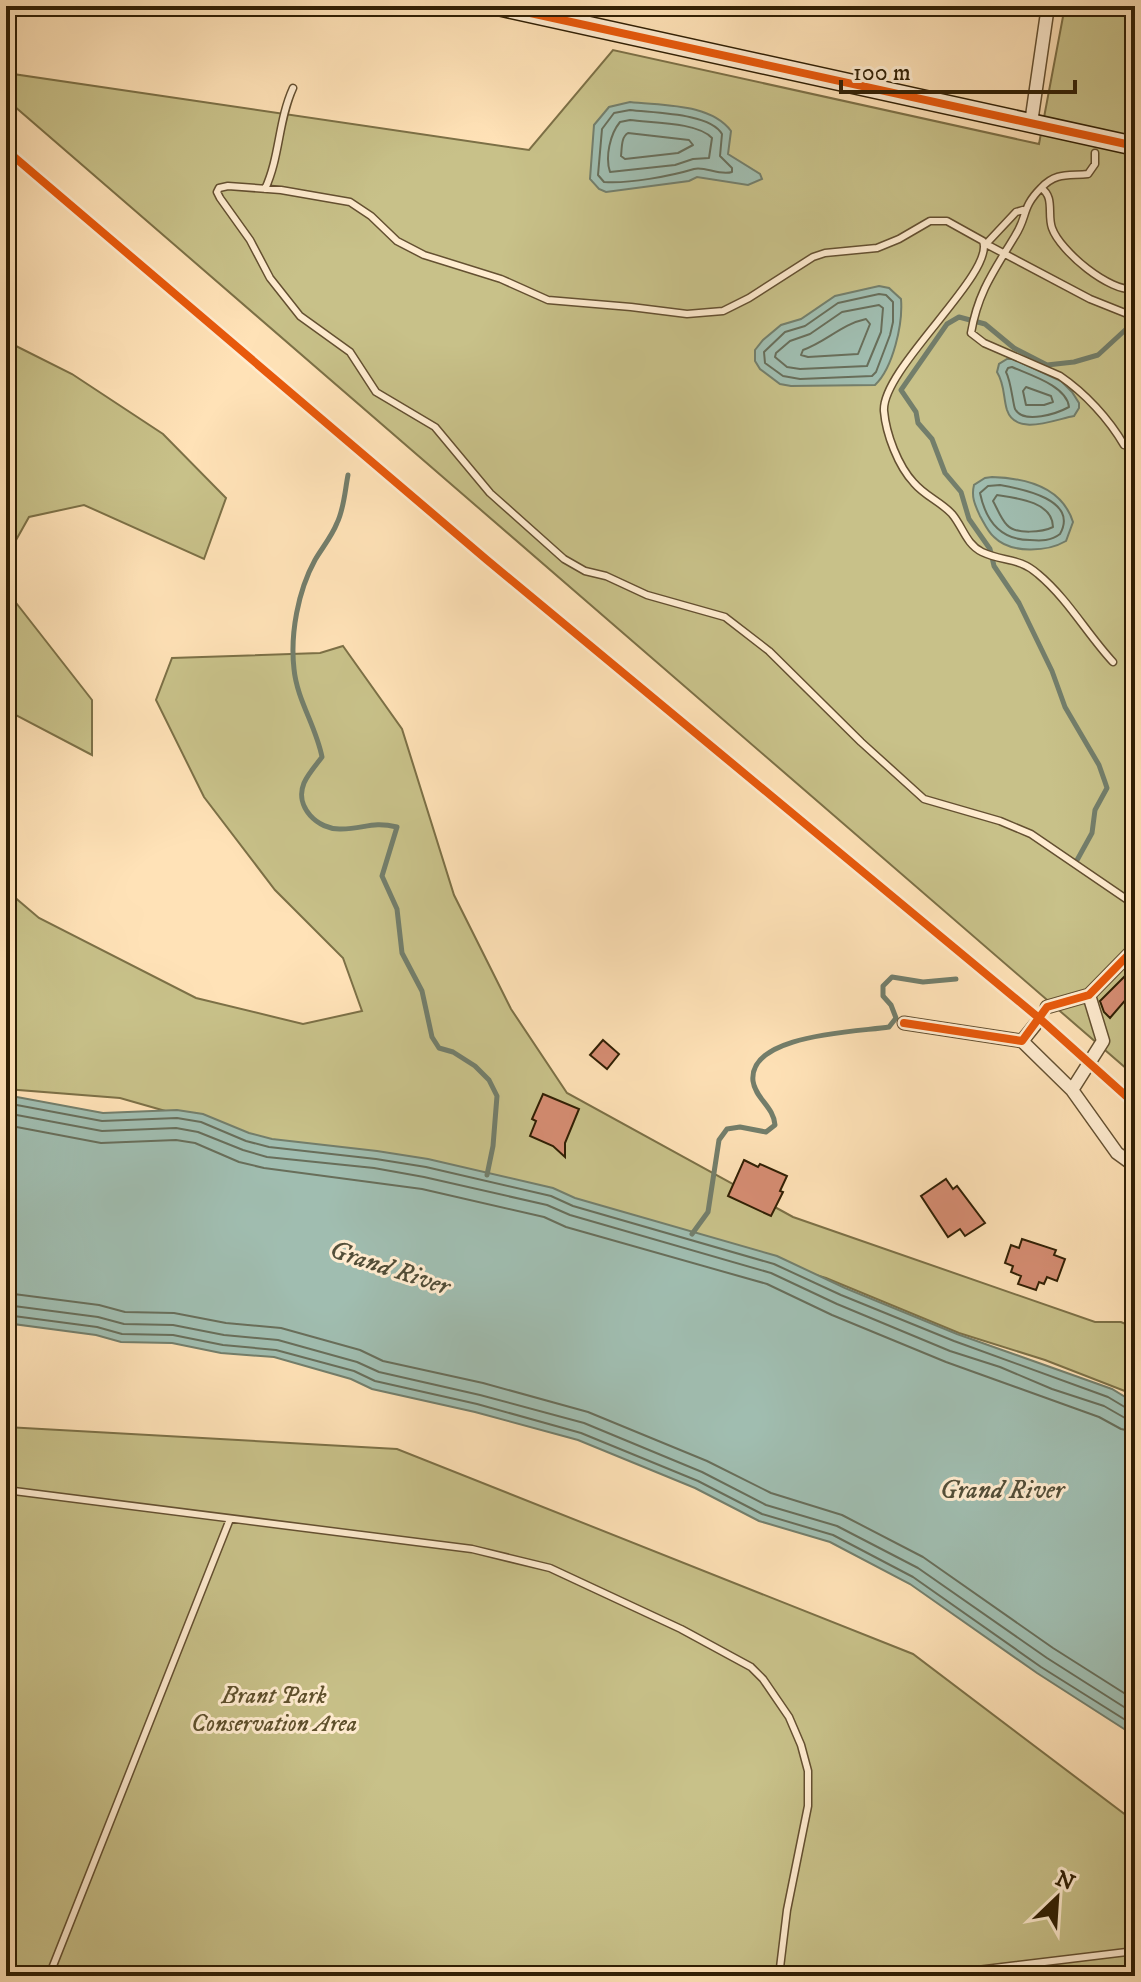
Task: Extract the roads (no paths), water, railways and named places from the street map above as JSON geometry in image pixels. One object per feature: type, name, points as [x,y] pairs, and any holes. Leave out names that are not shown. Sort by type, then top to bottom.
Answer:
[{"type":"main road","points":[[498,6],[1031,123],[1132,140]]},
{"type":"street","points":[[1031,123],[1048,6]]},
{"type":"street","points":[[1047,1007],[1089,995],[1135,948]]},
{"type":"street","points":[[1072,1090],[1103,1041],[1089,995]]},
{"type":"street","points":[[904,1023],[1022,1041],[1072,1090],[1117,1153],[1135,1166]]},
{"type":"street","points":[[1022,1041],[1035,1025]]},
{"type":"lane","points":[[265,189],[272,173],[285,108],[293,88]]},
{"type":"lane","points":[[1132,140],[1135,112]]},
{"type":"lane","points":[[1095,153],[1095,164],[1088,174],[1062,174],[1051,178],[1023,210],[1019,229],[980,294],[971,333],[984,343],[1060,376],[1071,384],[1111,425],[1124,445]]},
{"type":"lane","points":[[1135,317],[1090,299],[947,221],[930,221],[877,248],[813,257],[723,311],[687,314],[548,300],[501,279],[424,255],[397,241],[371,216],[350,202],[336,197],[228,186],[219,188],[217,192],[279,289],[310,326],[350,352],[376,392],[445,437],[490,493],[542,541],[585,571],[606,576],[664,601],[713,611],[725,617],[769,651],[924,799],[1000,821],[1031,834],[1135,905]]},
{"type":"lane","points":[[1041,188],[1047,191],[1052,229],[1076,258],[1116,288],[1135,289]]},
{"type":"lane","points":[[1023,210],[1016,212],[986,244],[959,293],[887,391],[884,407],[888,433],[914,483],[951,513],[973,546],[982,552],[1025,563],[1035,571],[1058,592],[1113,662]]},
{"type":"lane","points":[[6,1490],[472,1549],[550,1568],[681,1629],[751,1667],[789,1717],[808,1771],[808,1806],[787,1910],[779,1976]]},
{"type":"lane","points":[[49,1976],[230,1519]]},
{"type":"lane","points":[[928,1976],[1135,1951]]},
{"type":"water","points":[[630,102],[685,108],[711,115],[731,131],[728,154],[760,174],[762,179],[748,185],[697,177],[689,181],[606,192],[599,189],[590,179],[594,125],[609,107]]},
{"type":"water","points":[[879,286],[889,288],[901,299],[901,309],[892,357],[875,385],[791,386],[780,384],[760,369],[755,361],[755,350],[781,325],[801,319],[835,296]]},
{"type":"water","points":[[1007,359],[1061,381],[1079,403],[1074,416],[1027,425],[1012,418],[997,372],[999,364]]},
{"type":"water","points":[[992,477],[1030,482],[1052,493],[1068,510],[1073,522],[1066,541],[1029,550],[1001,543],[994,537],[980,516],[973,493],[974,485]]},
{"type":"water","name":"Grand River","points":[[6,1095],[103,1113],[177,1110],[203,1114],[272,1139],[428,1159],[553,1188],[575,1198],[777,1256],[957,1334],[1112,1389],[1135,1403],[1135,1736],[1037,1673],[910,1584],[830,1542],[759,1521],[695,1488],[578,1440],[475,1412],[372,1389],[351,1379],[274,1357],[221,1353],[172,1343],[121,1342],[96,1335],[6,1323]]},
{"type":"waterway","points":[[1076,862],[1092,833],[1095,810],[1107,788],[1099,765],[1065,707],[1052,671],[1019,603],[994,566],[990,549],[969,519],[961,492],[945,473],[932,439],[918,423],[916,412],[901,390],[947,324],[959,317],[985,324],[1014,348],[1047,365],[1098,355],[1135,321]]},
{"type":"waterway","points":[[348,475],[339,518],[309,572],[294,627],[296,680],[322,757],[304,783],[302,800],[310,815],[324,826],[349,829],[381,825],[397,827],[382,876],[397,909],[402,953],[422,991],[432,1037],[439,1048],[453,1052],[475,1066],[489,1080],[497,1096],[487,1175]]},
{"type":"waterway","points":[[692,1234],[708,1212],[719,1140],[727,1129],[740,1127],[766,1132],[775,1125],[753,1081],[756,1065],[768,1053],[807,1038],[889,1027],[896,1018],[883,996],[883,986],[892,977],[923,982],[956,979]]},
{"type":"park label","name":"Brant Park Conservation Area","points":[[274,1709]]}]
